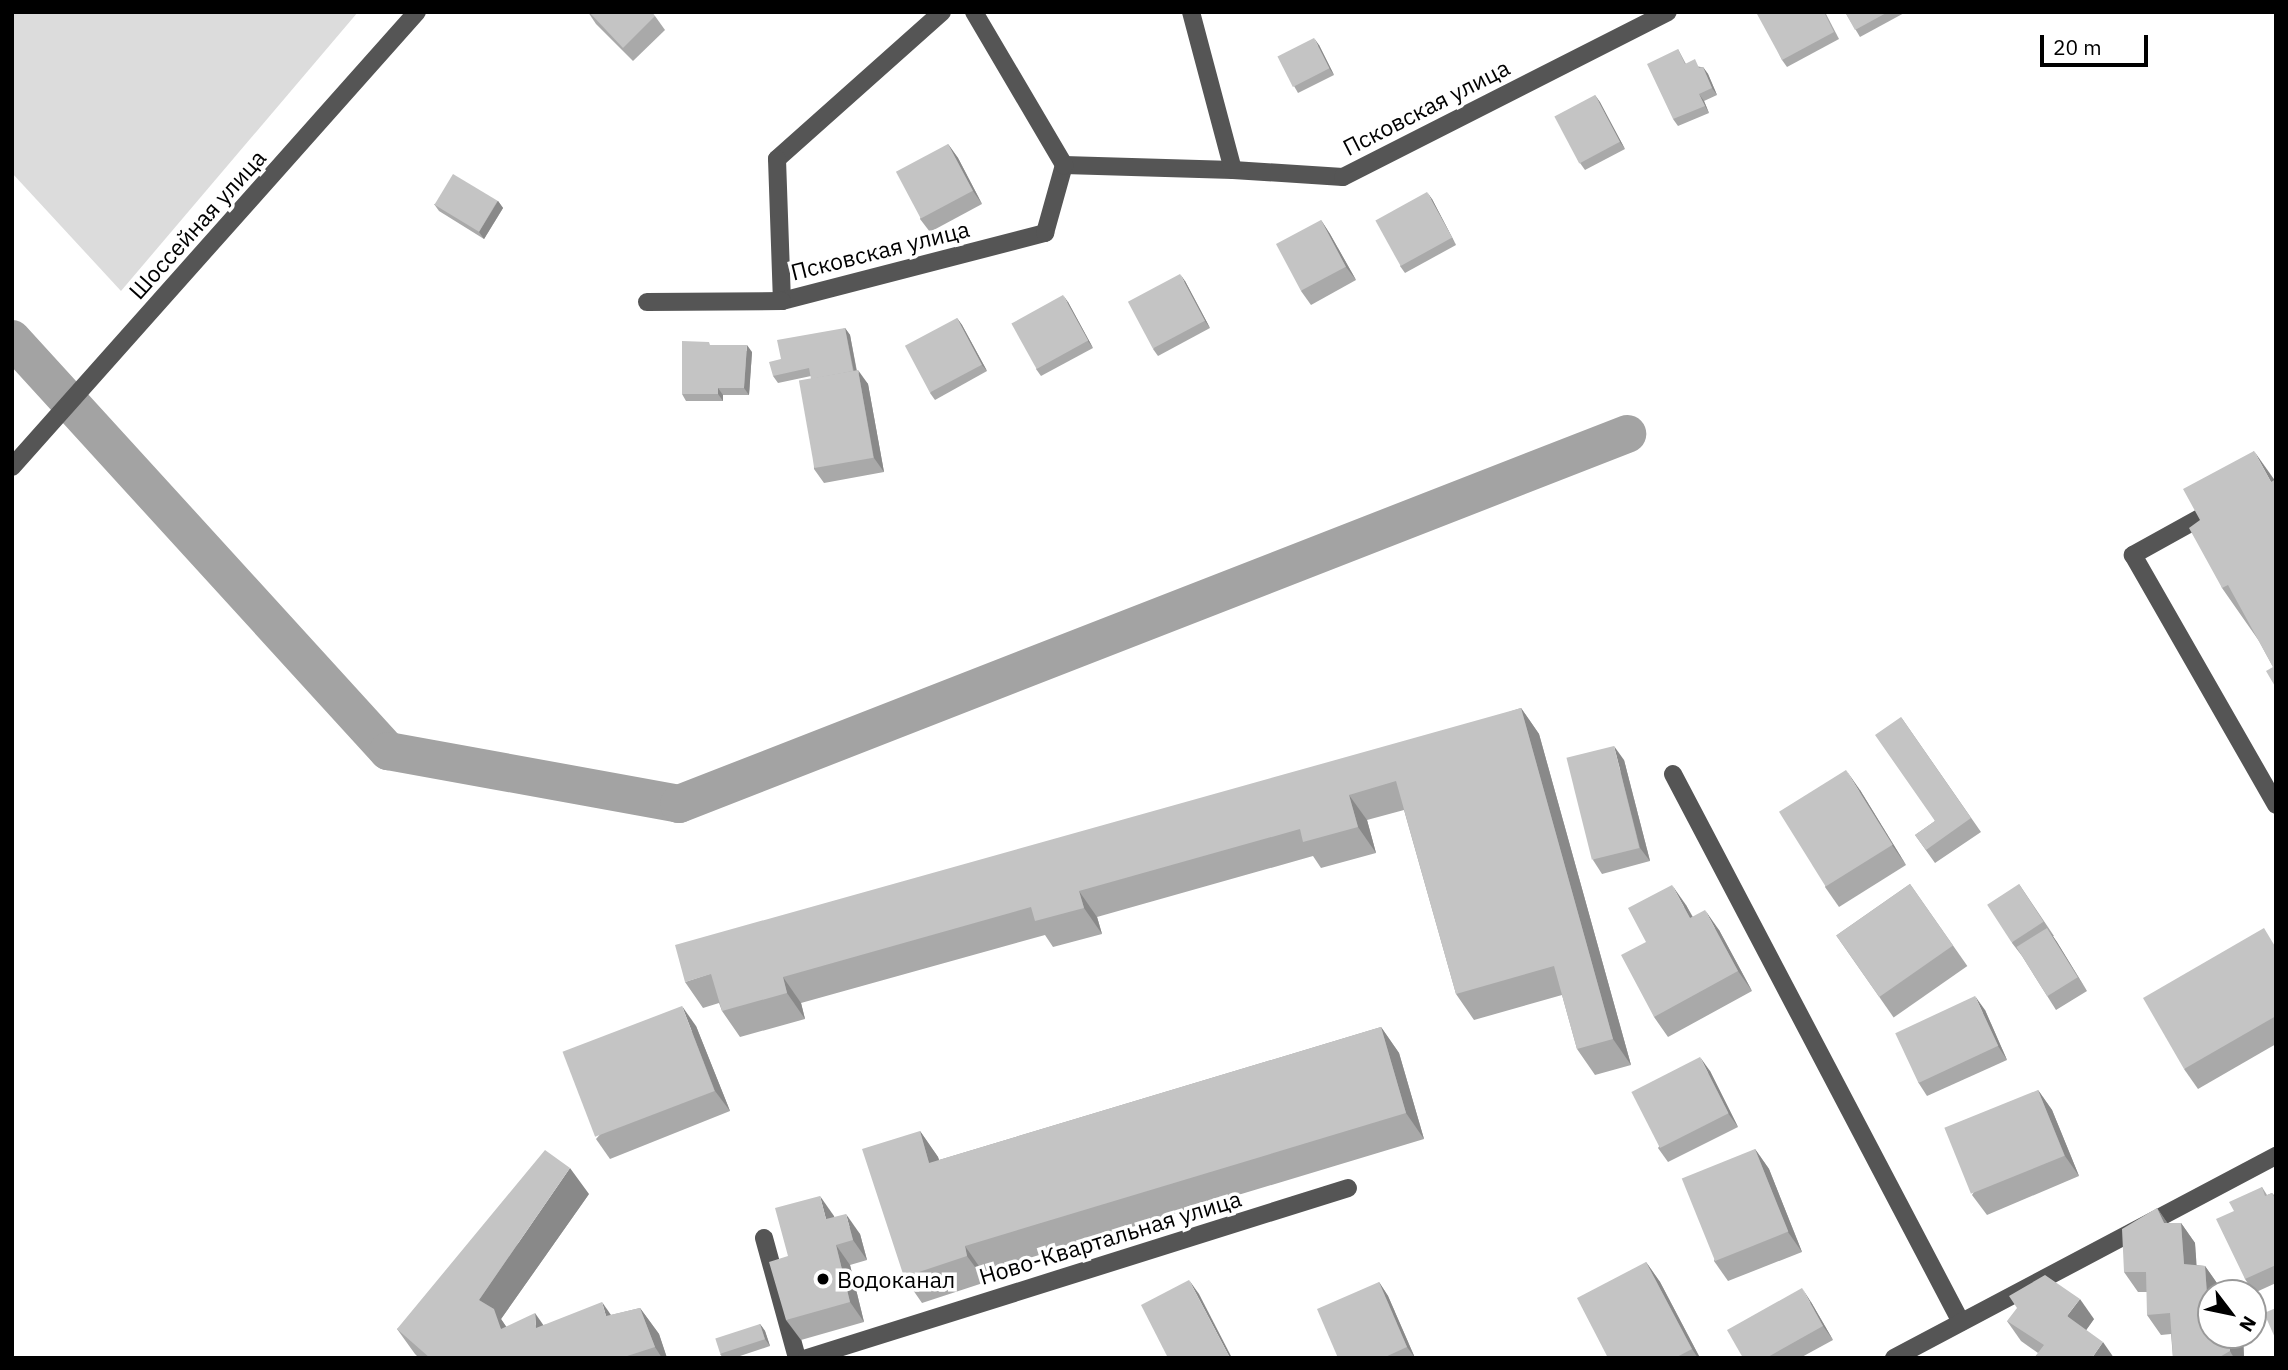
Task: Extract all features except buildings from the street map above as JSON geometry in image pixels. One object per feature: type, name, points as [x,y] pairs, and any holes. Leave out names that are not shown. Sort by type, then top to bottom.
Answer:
[{"type":"street","name":"Шоссейная улица","points":[[15,464],[417,12]]},
{"type":"street","name":"Псковская улица","points":[[782,301],[777,159],[942,12]]},
{"type":"street","points":[[974,12],[1064,166]]},
{"type":"street","points":[[1191,12],[1233,170]]},
{"type":"street","name":"Псковская улица","points":[[648,302],[782,301],[1045,233],[1064,166],[1233,170],[1343,177],[1668,12]]},
{"type":"street","points":[[2207,514],[2133,555],[2276,804]]},
{"type":"street","points":[[1672,774],[1961,1322]]},
{"type":"street","points":[[1894,1358],[2276,1156]]},
{"type":"street","name":"Ново-Квартальная улица","points":[[807,1358],[1348,1188]]},
{"type":"street","points":[[764,1238],[797,1358]]},
{"type":"shaded area","points":[[12,12],[358,12],[121,291],[12,173]]},
{"type":"waterway","points":[[12,339],[388,751],[679,804],[1627,434]]},
{"type":"place","name":"Водоканал","points":[[823,1279]]}]
